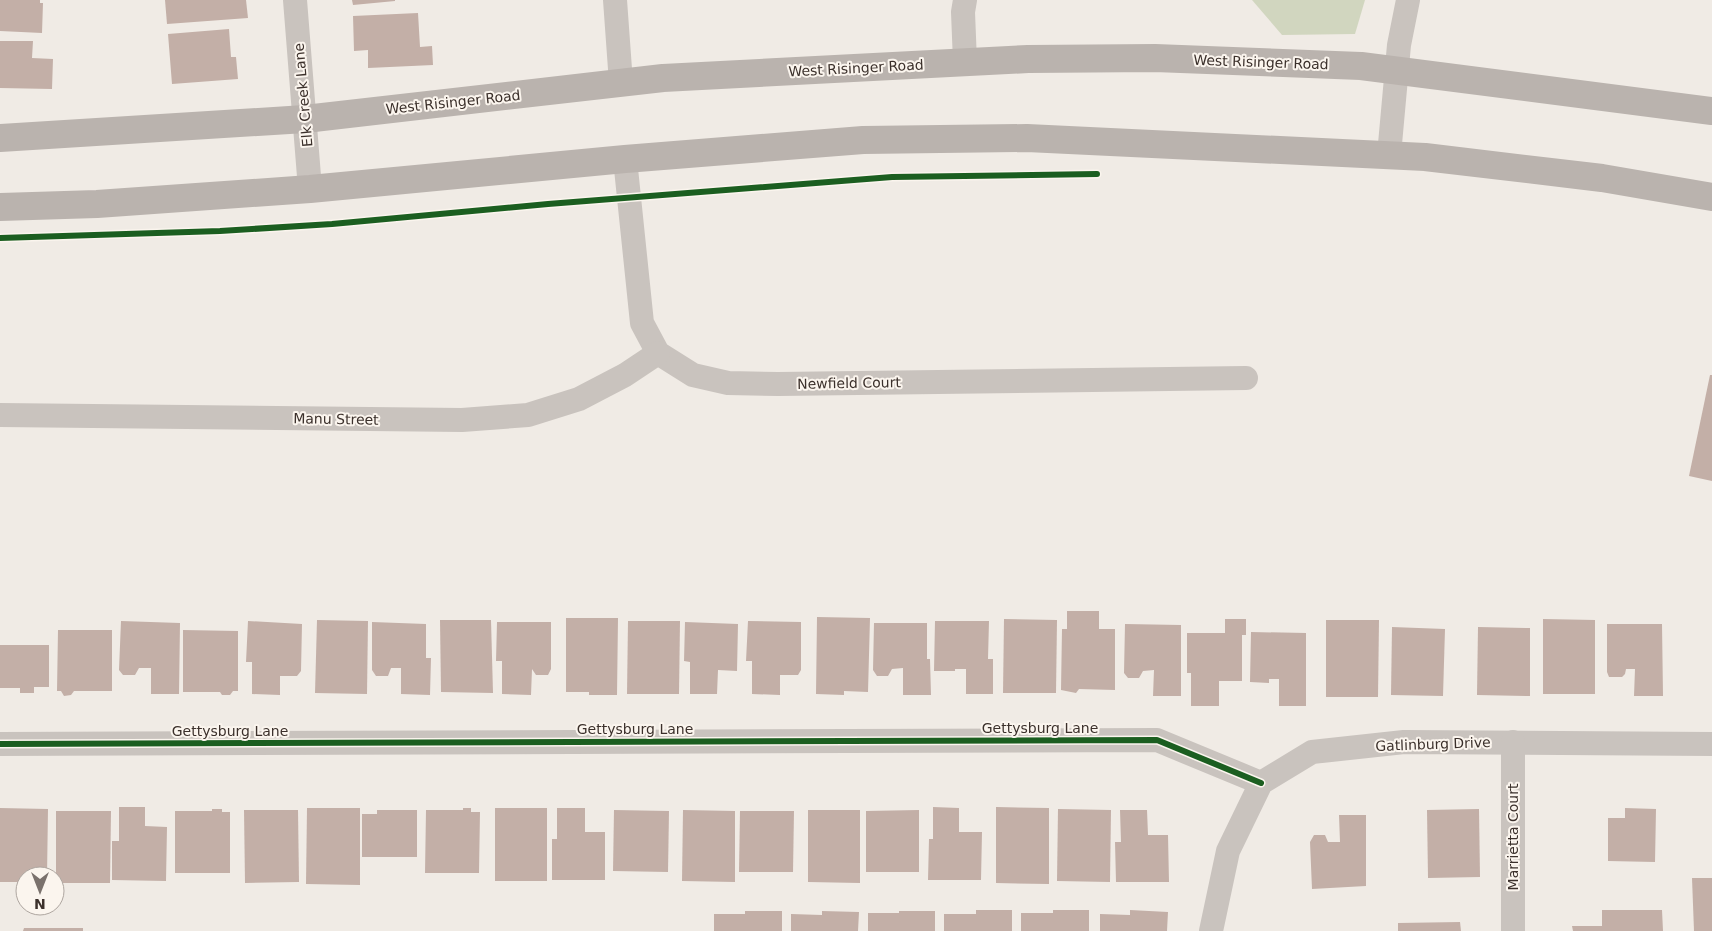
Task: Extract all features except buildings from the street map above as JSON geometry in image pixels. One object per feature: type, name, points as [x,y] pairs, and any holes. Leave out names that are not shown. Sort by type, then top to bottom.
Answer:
[{"type":"main road","name":"West Risinger Road","points":[[0,138],[305,118],[663,78],[1028,59],[1155,58],[1361,66],[1712,111]]},
{"type":"main road","points":[[0,207],[97,204],[310,189],[625,159],[862,140],[1018,138],[1425,157],[1602,178],[1712,197]]},
{"type":"street","name":"Elk Creek Lane","points":[[295,0],[310,189]]},
{"type":"street","points":[[616,0],[621,83]]},
{"type":"street","points":[[965,0],[963,12],[965,62]]},
{"type":"street","points":[[1389,155],[1401,34],[1408,0]]},
{"type":"street","points":[[625,159],[642,322],[658,353]]},
{"type":"street","name":"Newfield Court","points":[[658,353],[693,375],[728,383],[1246,378]]},
{"type":"street","name":"Manu Street","points":[[0,416],[462,420],[528,415],[579,399],[625,375],[658,353]]},
{"type":"street","name":"Gettysburg Lane","points":[[0,744],[1157,740],[1261,783]]},
{"type":"street","name":"Gatlinburg Drive","points":[[1261,783],[1312,752],[1404,742],[1712,744]]},
{"type":"street","name":"Marrietta Court","points":[[1513,742],[1513,931]]},
{"type":"street","points":[[1211,931],[1228,851],[1261,783]]},
{"type":"green space","points":[[1252,0],[1365,0],[1355,34],[1282,35]]},
{"type":"cycle path","points":[[0,238],[220,231],[332,224],[548,204],[892,177],[1097,174]]},
{"type":"cycle path","points":[[0,744],[1157,740],[1261,783]]}]
